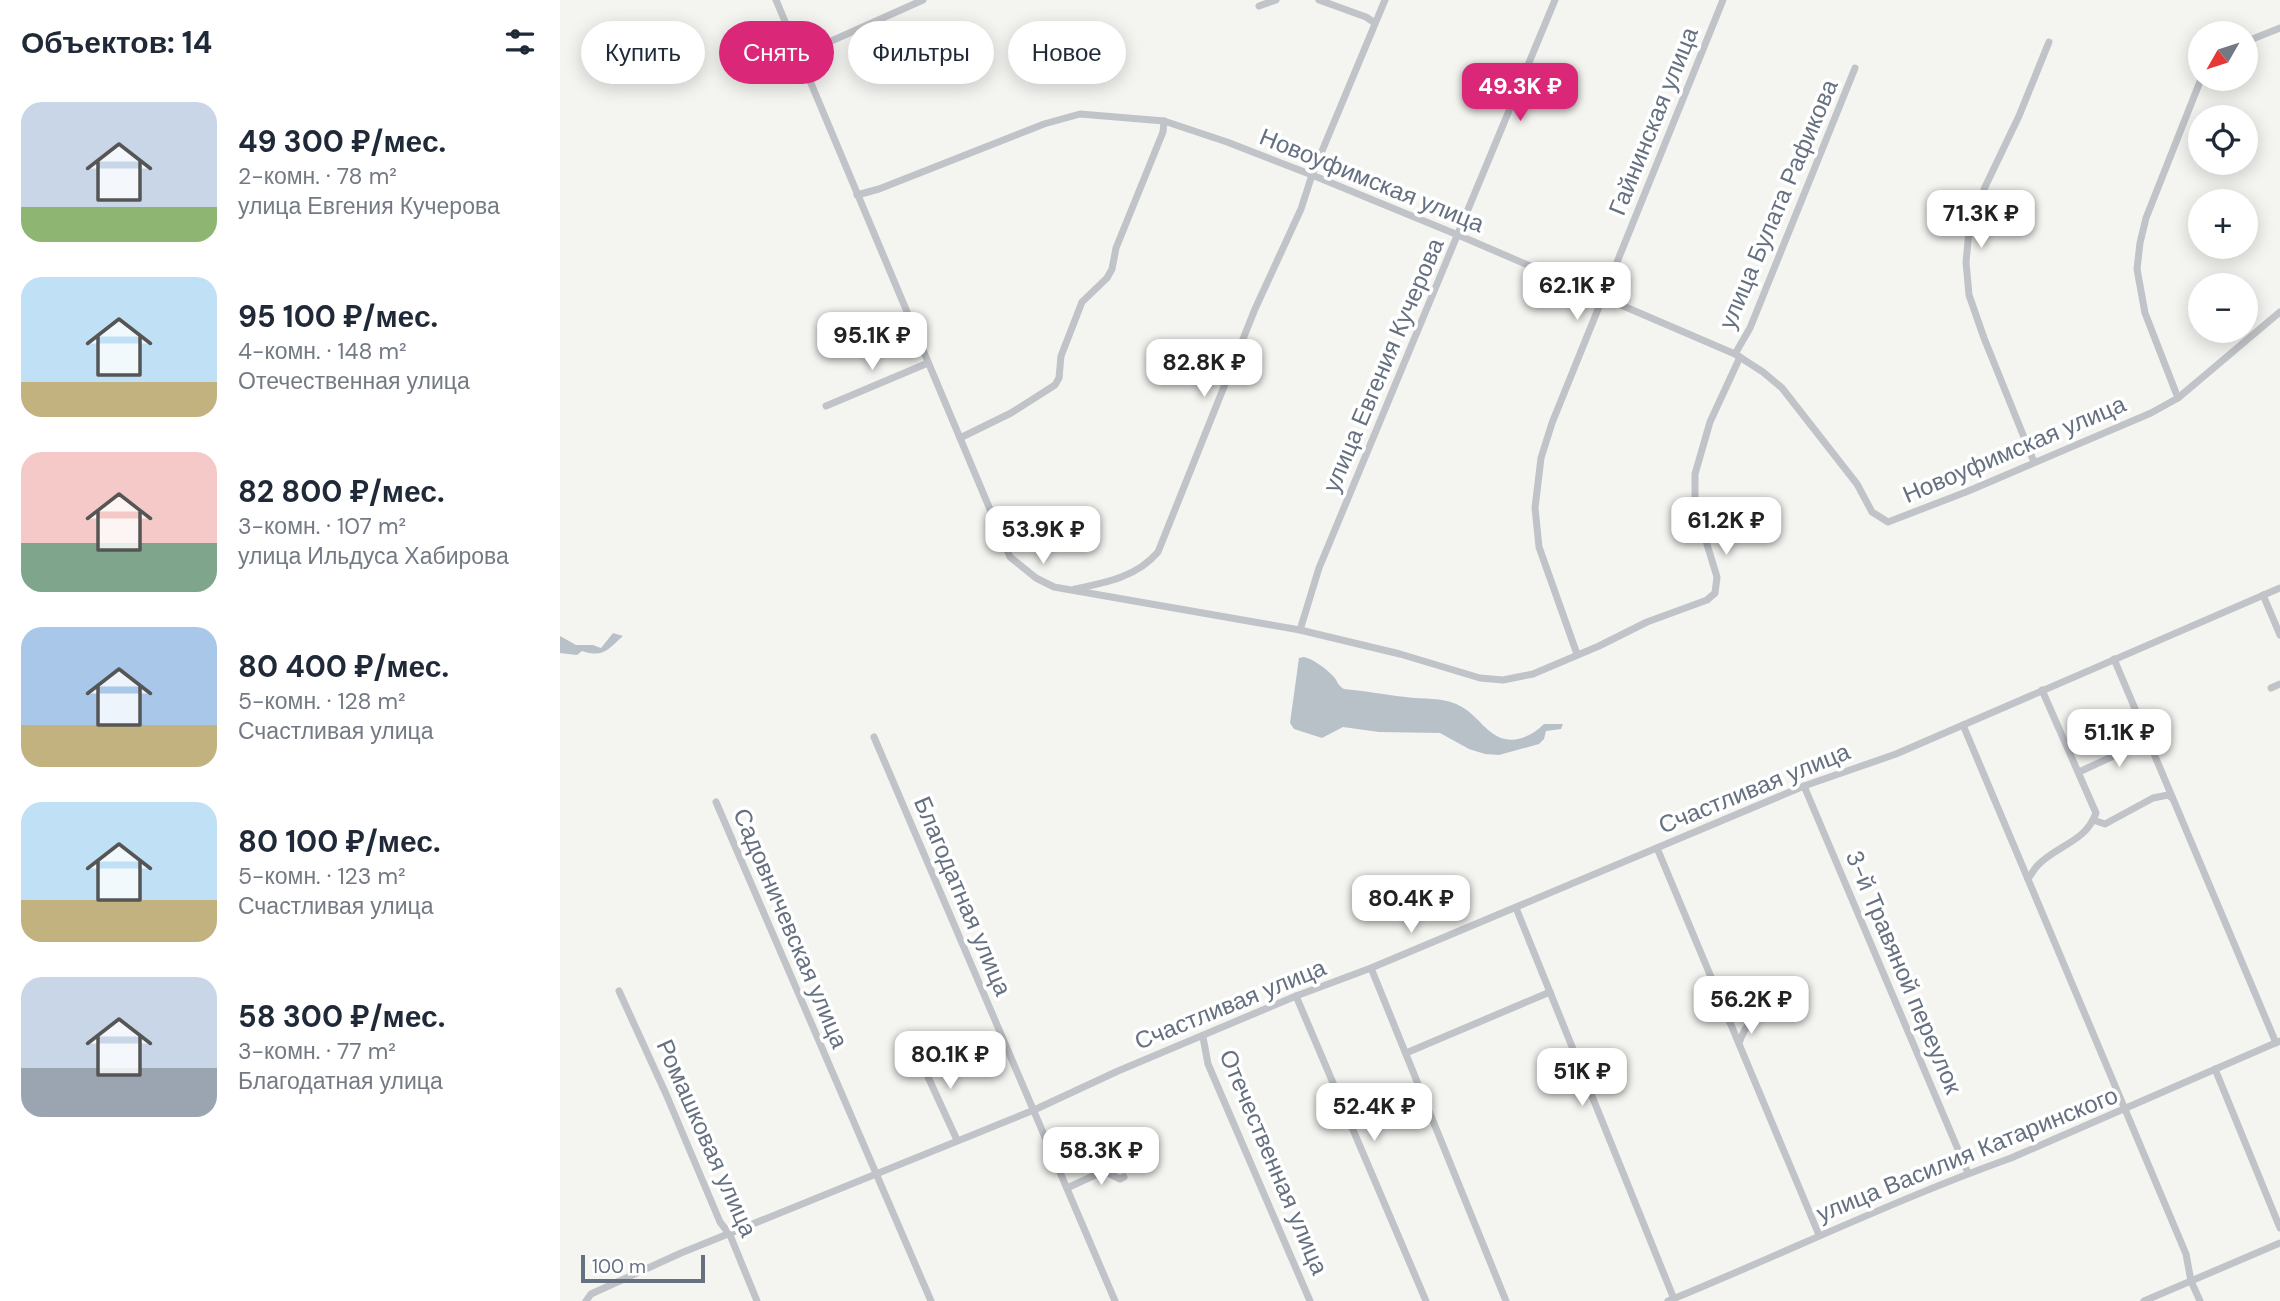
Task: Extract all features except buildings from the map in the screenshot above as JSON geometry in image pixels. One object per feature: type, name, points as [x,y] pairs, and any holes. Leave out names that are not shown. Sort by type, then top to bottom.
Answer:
[{"type":"street","points":[[776,0],[785,21]]},
{"type":"street","points":[[834,40],[923,0]]},
{"type":"street","points":[[1259,6],[1276,0]]},
{"type":"street","points":[[1319,0],[1366,17],[1375,23]]},
{"type":"street","points":[[1067,591],[1122,577],[1142,568],[1158,552],[1255,309],[1301,209],[1312,175],[1385,0]]},
{"type":"street","name":"улица Евгения Кучерова","points":[[1300,630],[1319,568],[1555,0]]},
{"type":"street","name":"Гайнинская улица","points":[[1577,654],[1539,547],[1535,508],[1541,458],[1552,423],[1723,0]]},
{"type":"street","points":[[2258,37],[2280,28]]},
{"type":"street","points":[[2034,462],[1969,295],[1966,262],[1969,231],[1981,198],[2049,42]]},
{"type":"street","name":"улица Булата Рафикова","points":[[1577,654],[1647,622],[1707,600],[1715,593],[1717,578],[1695,505],[1695,474],[1710,422],[1855,68]]},
{"type":"street","points":[[812,84],[1010,557],[1036,578],[1067,591],[1207,612],[1300,630],[1399,653],[1480,678],[1503,680],[1533,674],[1577,654]]},
{"type":"street","points":[[2178,398],[2145,313],[2137,269],[2146,218],[2196,91]]},
{"type":"street","name":"Новоуфимская улица","points":[[857,195],[879,189],[1044,124],[1080,114],[1164,121],[1312,175],[1603,296],[1738,356],[1782,388],[1857,484],[1872,512],[1888,522],[1966,492],[2151,413],[2178,398],[2280,312]]},
{"type":"street","points":[[960,438],[1011,412],[1055,385],[1059,379],[1061,356],[1082,302],[1107,278],[1112,269],[1116,248],[1163,132],[1164,121]]},
{"type":"street","points":[[827,406],[928,363]]},
{"type":"street","name":"Счастливая улица","points":[[586,1301],[591,1294],[681,1253],[1034,1110],[1118,1071],[1296,996],[1371,968],[1804,786],[1896,754],[2280,588]]},
{"type":"street","points":[[2263,595],[2280,635]]},
{"type":"street","points":[[2113,659],[2278,1042]]},
{"type":"street","points":[[2271,688],[2280,684]]},
{"type":"street","points":[[2028,879],[2038,864],[2080,837],[2096,813],[2042,690]]},
{"type":"street","points":[[1963,725],[2186,1254],[2191,1281],[2200,1301]]},
{"type":"street","name":"Благодатная улица","points":[[874,737],[1115,1301]]},
{"type":"street","points":[[2078,772],[2148,740]]},
{"type":"street","name":"3-й Травяной переулок","points":[[1804,786],[1968,1173]]},
{"type":"street","points":[[2093,820],[2105,824],[2153,798],[2168,795],[2172,798]]},
{"type":"street","name":"Садовничевская улица","points":[[716,802],[931,1301]]},
{"type":"street","points":[[1657,848],[1819,1235]]},
{"type":"street","points":[[1516,908],[1671,1300]]},
{"type":"street","points":[[1371,968],[1506,1301]]},
{"type":"street","points":[[1739,1043],[1753,1015],[1805,987]]},
{"type":"street","name":"Ромашковая улица","points":[[619,992],[720,1222],[730,1235],[757,1301]]},
{"type":"street","points":[[1406,1053],[1550,992]]},
{"type":"street","points":[[1296,996],[1426,1301]]},
{"type":"street","name":"Отечественная улица","points":[[1203,1037],[1208,1064],[1310,1301]]},
{"type":"street","name":"улица Василия Катаринского","points":[[1671,1300],[1819,1235],[2124,1110],[2278,1042]]},
{"type":"street","points":[[917,1053],[957,1140]]},
{"type":"street","points":[[2215,1069],[2280,1227]]},
{"type":"street","points":[[1067,1188],[1104,1171],[1120,1179],[1125,1177]]},
{"type":"street","points":[[2144,1301],[2280,1243]]},
{"type":"shaded area","points":[[613,633],[623,636],[609,649],[600,653],[560,653],[560,636],[576,645],[601,648]]},
{"type":"shaded area","points":[[1304,657],[1323,667],[1344,689],[1451,702],[1467,711],[1493,734],[1505,739],[1526,736],[1544,724],[1563,724],[1561,729],[1546,731],[1539,744],[1499,755],[1469,749],[1440,733],[1379,732],[1343,727],[1322,738],[1294,729],[1290,723],[1299,658]]}]
